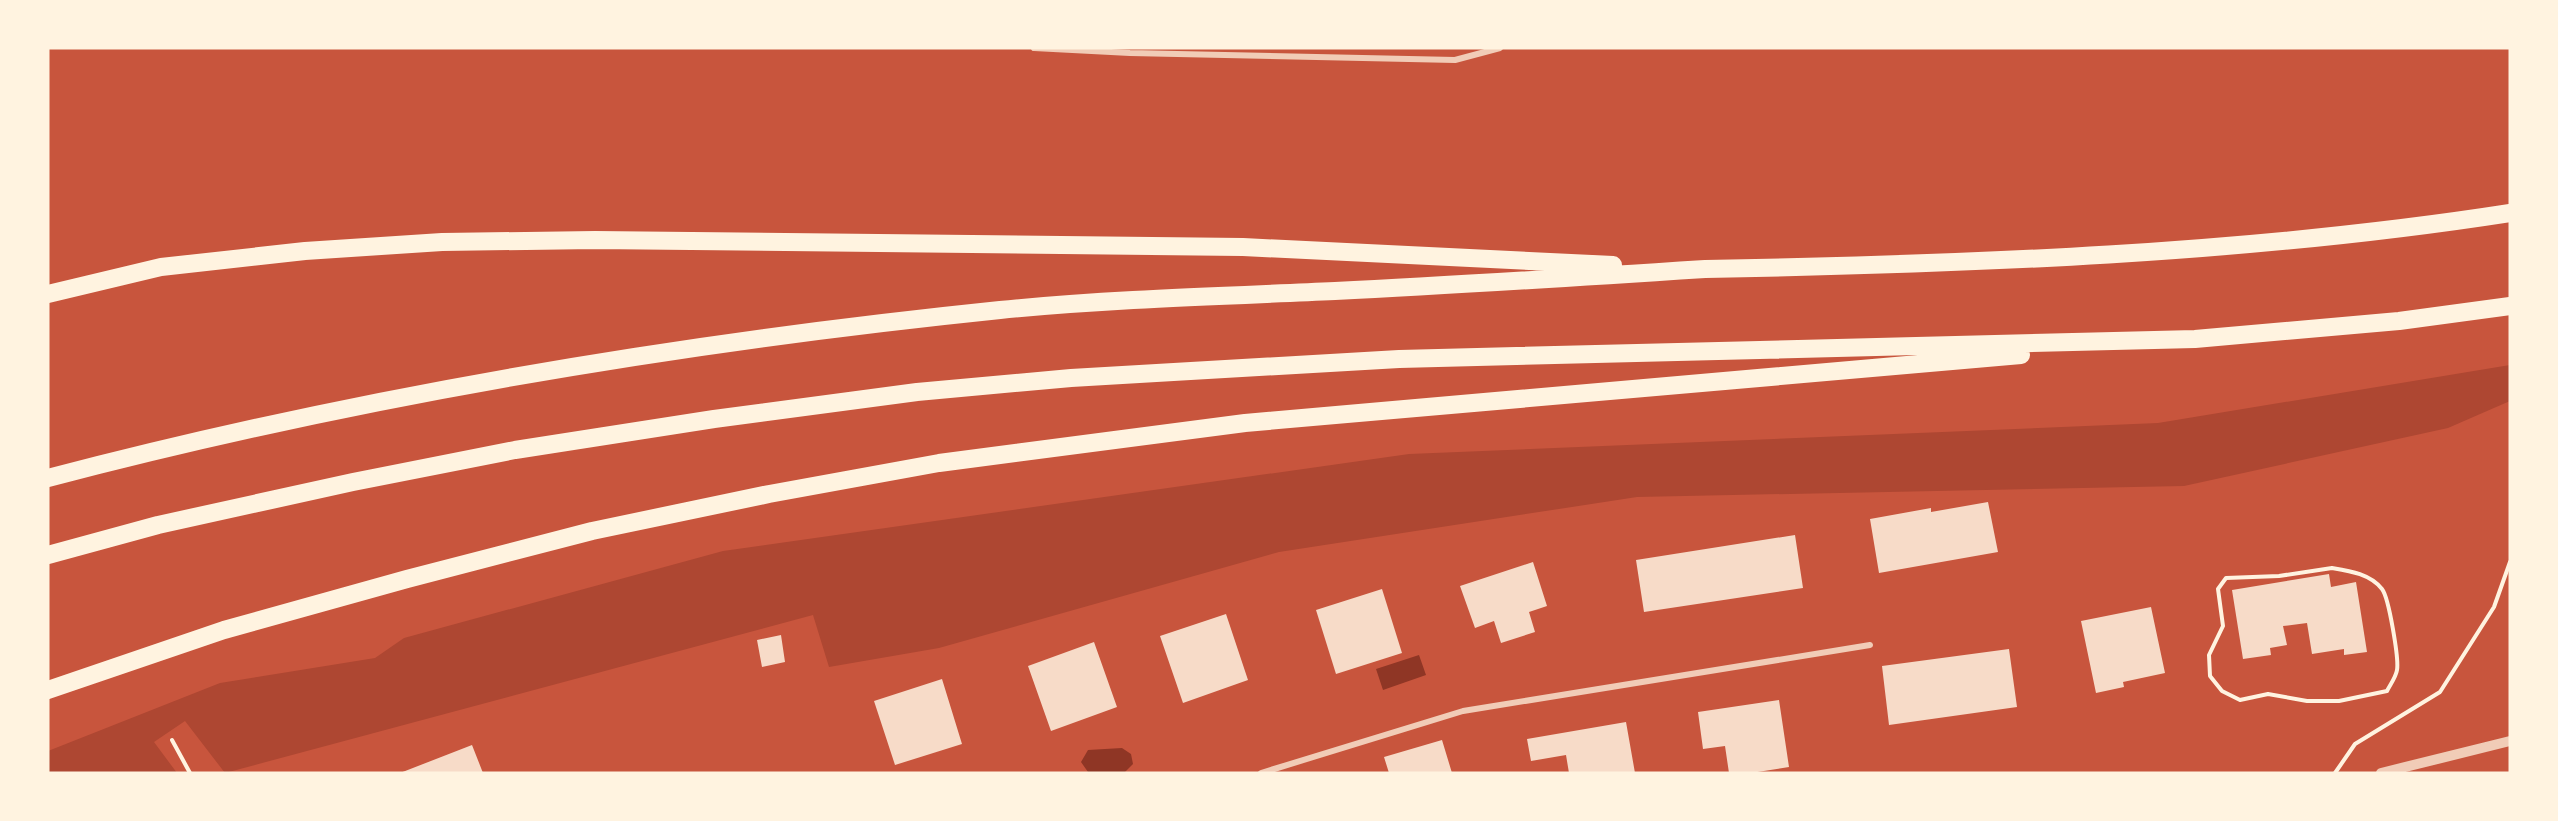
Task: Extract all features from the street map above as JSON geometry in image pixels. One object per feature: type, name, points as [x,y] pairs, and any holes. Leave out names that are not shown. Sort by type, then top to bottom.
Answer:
[{"type":"highway","points":[[48,478],[149,452],[521,374],[763,338],[1004,310],[1705,269],[1826,267],[2158,251],[2394,228],[2510,213]]},
{"type":"highway","points":[[48,294],[161,267],[305,251],[442,242],[572,240],[1243,247],[1705,269]]},
{"type":"highway","points":[[48,690],[224,630],[592,531],[769,494],[939,463],[1245,423],[2399,321],[2510,306]]},
{"type":"highway","points":[[48,555],[158,525],[353,482],[503,453],[714,419],[917,392],[1071,378],[1399,359],[2195,339]]},
{"type":"street","points":[[1034,48],[1455,60],[1500,48]]},
{"type":"street","points":[[1261,773],[1463,711],[1870,645]]},
{"type":"street","points":[[2381,773],[2510,741]]},
{"type":"path","points":[[2335,773],[2355,744],[2440,692],[2494,608],[2510,562]]},
{"type":"path","points":[[2332,568],[2351,571],[2371,579],[2383,590],[2390,612],[2397,671],[2387,691],[2328,701],[2307,701],[2268,694],[2240,700],[2222,692],[2210,676],[2209,655],[2223,626],[2218,589],[2226,578],[2279,576],[2332,568]]},
{"type":"path","points":[[172,740],[190,773]]},
{"type":"shaded area","points":[[2510,365],[2510,401],[2448,428],[2184,486],[1637,497],[1279,552],[939,648],[829,667],[813,615],[225,773],[185,721],[154,742],[177,773],[48,773],[48,751],[220,683],[375,658],[404,638],[723,551],[1409,454],[2158,423]]},
{"type":"shaded area","points":[[1419,655],[1426,675],[1383,690],[1376,669]]},
{"type":"shaded area","points":[[1122,748],[1131,754],[1133,764],[1125,772],[1088,772],[1081,762],[1088,750]]},
{"type":"building","points":[[1988,502],[1998,552],[1879,573],[1870,519],[1931,508],[1931,512]]},
{"type":"building","points":[[1795,535],[1803,588],[1644,612],[1636,560]]},
{"type":"building","points":[[1533,562],[1547,606],[1529,612],[1535,632],[1501,643],[1494,621],[1475,628],[1460,586]]},
{"type":"building","points":[[2329,574],[2331,587],[2356,582],[2367,652],[2344,655],[2344,649],[2312,654],[2307,623],[2283,626],[2287,645],[2270,648],[2271,655],[2243,659],[2232,590]]},
{"type":"building","points":[[1382,589],[1402,653],[1336,674],[1316,610]]},
{"type":"building","points":[[2151,607],[2165,673],[2123,682],[2124,687],[2096,693],[2081,621]]},
{"type":"building","points":[[1226,614],[1248,680],[1183,703],[1160,636]]},
{"type":"building","points":[[781,635],[785,662],[762,667],[757,640]]},
{"type":"building","points":[[1094,642],[1117,707],[1051,731],[1028,666]]},
{"type":"building","points":[[2009,649],[2017,707],[1889,725],[1882,666]]},
{"type":"building","points":[[942,679],[962,744],[895,765],[874,701]]},
{"type":"building","points":[[1779,700],[1789,767],[1751,773],[1729,773],[1725,746],[1703,749],[1698,712]]},
{"type":"building","points":[[1626,722],[1635,773],[1569,773],[1566,755],[1531,761],[1527,739]]},
{"type":"building","points":[[1442,740],[1452,773],[1389,773],[1384,757]]},
{"type":"building","points":[[472,745],[483,773],[400,773]]}]
